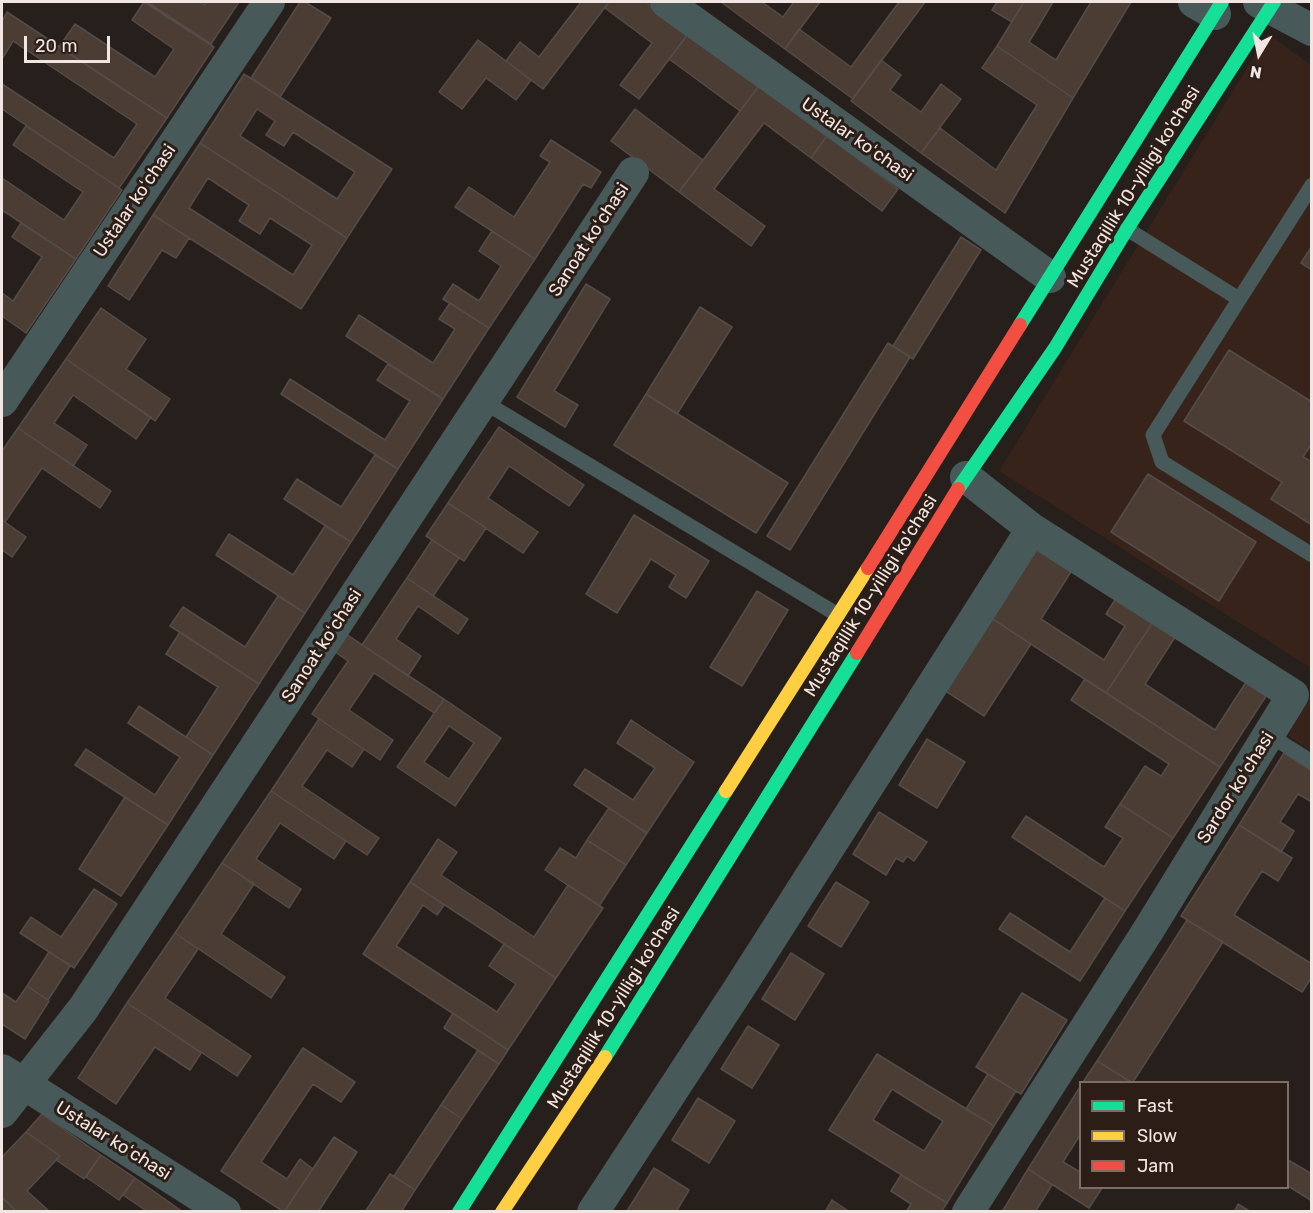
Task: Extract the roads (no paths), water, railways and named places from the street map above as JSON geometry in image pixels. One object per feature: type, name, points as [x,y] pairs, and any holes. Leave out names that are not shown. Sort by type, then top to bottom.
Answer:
[{"type":"main road","name":"Mustaqillik 10-yilligi ko'chasi","points":[[502,1212],[535,1166],[651,985],[966,477],[1055,348],[1126,229],[1267,4]]},
{"type":"main road","name":"Mustaqillik 10-yilligi ko'chasi","points":[[459,1212],[1050,277],[1210,6]]},
{"type":"street","name":"Ustalar koʻchasi","points":[[2,401],[269,2]]},
{"type":"street","name":"Ustalar koʻchasi","points":[[666,2],[1050,277]]},
{"type":"street","points":[[1267,4],[1311,30]]},
{"type":"street","name":"Sanoat koʻchasi","points":[[2,1112],[13,1078],[83,1009],[633,173]]},
{"type":"street","name":"Sardor koʻchasi","points":[[966,477],[1032,529],[1293,696],[1149,929],[968,1212]]},
{"type":"street","points":[[593,1212],[740,987],[1032,529]]},
{"type":"street","name":"Ustalar koʻchasi","points":[[13,1078],[225,1212]]},
{"type":"lane","points":[[1311,185],[1153,435],[1162,462],[1311,555]]},
{"type":"lane","points":[[1126,229],[1239,299]]},
{"type":"lane","points":[[484,402],[838,615]]},
{"type":"lane","points":[[1269,735],[1311,762]]}]
